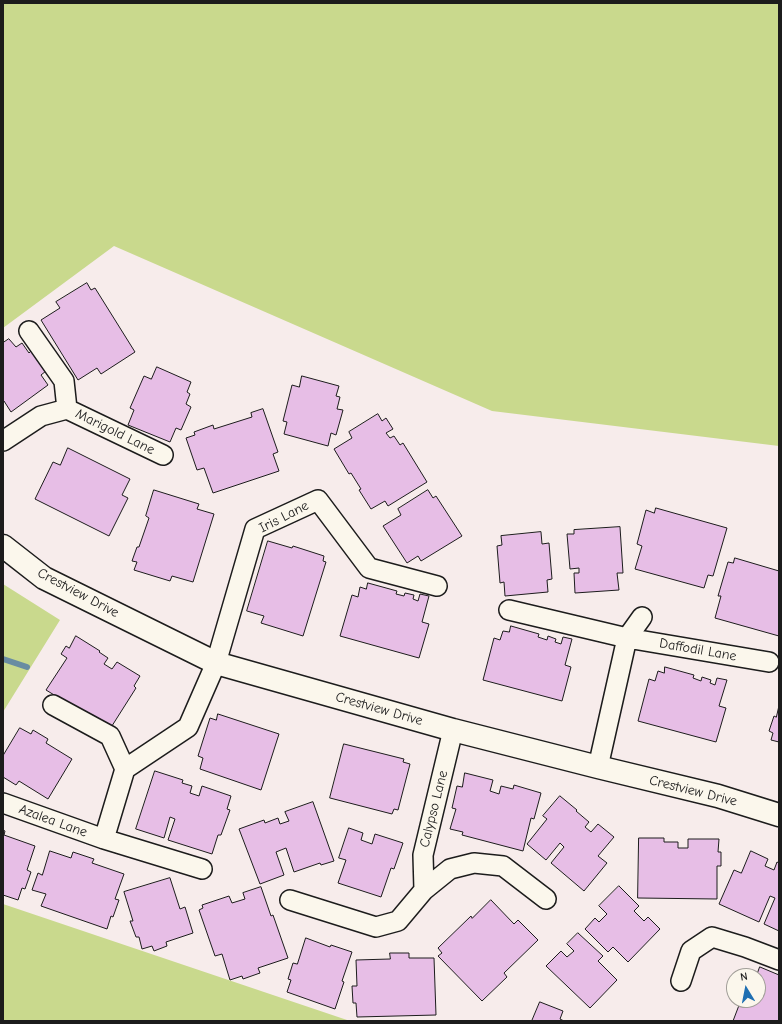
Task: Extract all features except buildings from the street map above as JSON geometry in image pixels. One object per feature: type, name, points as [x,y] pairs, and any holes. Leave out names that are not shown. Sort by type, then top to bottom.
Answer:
[{"type":"street","name":"Marigold Lane","points":[[29,331],[64,381],[67,410]]},
{"type":"street","name":"Marigold Lane","points":[[3,441],[40,416],[67,410],[163,455]]},
{"type":"street","name":"Iris Lane","points":[[216,663],[255,529],[318,500],[369,568],[437,586]]},
{"type":"street","name":"Crestview Drive","points":[[3,546],[44,578],[216,663],[453,730],[718,796],[779,815]]},
{"type":"street","name":"Daffodil Lane","points":[[509,610],[627,638],[769,662]]},
{"type":"street","points":[[598,767],[627,638],[642,617]]},
{"type":"street","points":[[53,705],[110,736],[125,769],[188,726],[216,663]]},
{"type":"street","name":"Calypso Lane","points":[[424,890],[423,855],[453,730]]},
{"type":"street","name":"Azalea Lane","points":[[104,839],[125,769]]},
{"type":"street","name":"Azalea Lane","points":[[3,803],[104,839],[202,869]]},
{"type":"street","points":[[290,900],[376,927],[398,921],[424,890],[450,869],[474,863],[503,866],[546,899]]},
{"type":"street","points":[[681,981],[691,951],[712,937],[745,947],[779,960]]},
{"type":"green space","points":[[3,3],[779,3],[779,446],[492,411],[114,246],[3,328]]},
{"type":"green space","points":[[3,584],[60,620],[3,712]]},
{"type":"green space","points":[[3,904],[350,1021],[3,1021]]},
{"type":"waterway","points":[[3,659],[27,667]]}]
